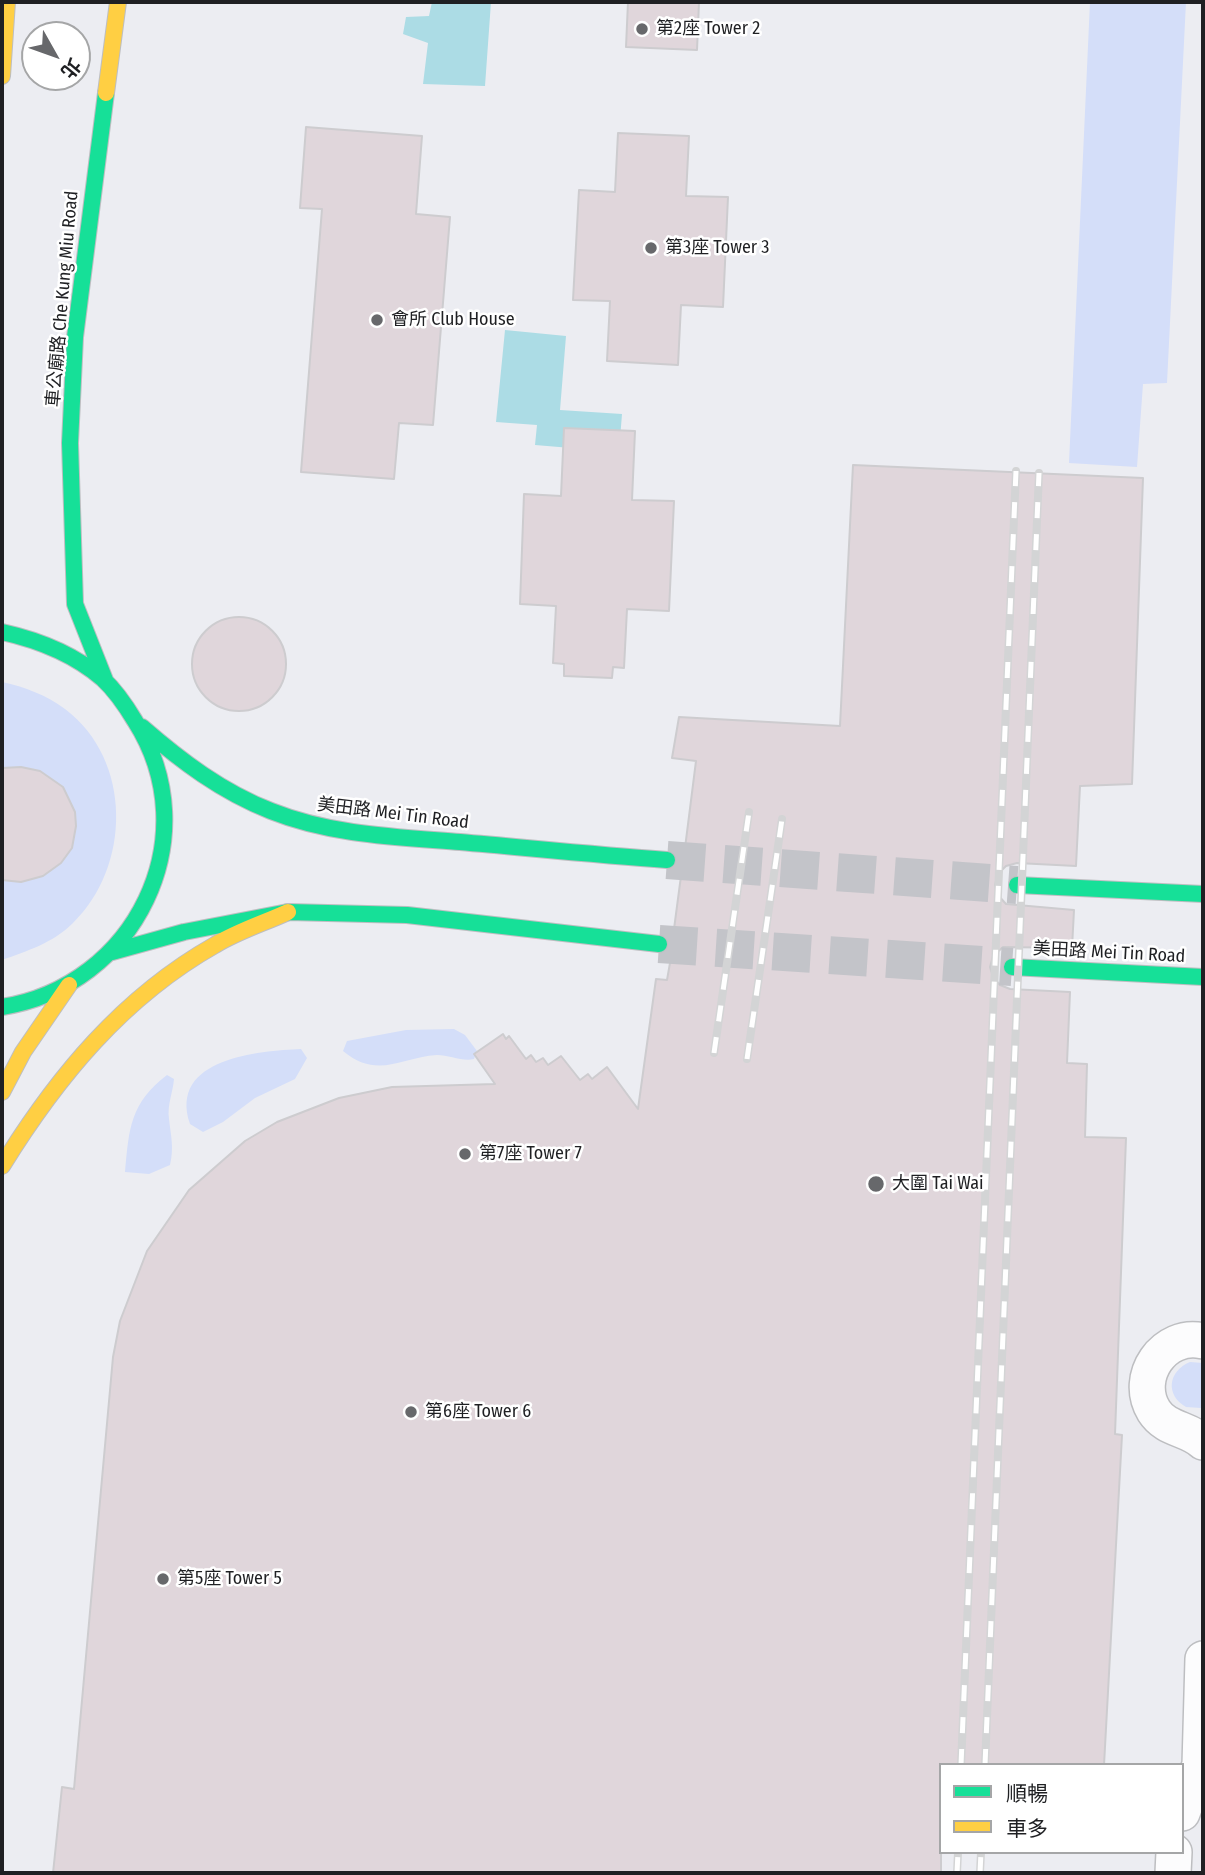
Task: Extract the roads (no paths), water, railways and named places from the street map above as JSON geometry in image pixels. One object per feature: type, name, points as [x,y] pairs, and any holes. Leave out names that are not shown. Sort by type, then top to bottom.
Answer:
[{"type":"main road","points":[[2,76],[7,2]]},
{"type":"main road","name":"車公廟路 Che Kung Miu Road","points":[[105,680],[75,604],[70,443],[75,337],[118,2]]},
{"type":"main road","name":"車公廟路 Che Kung Miu Road","points":[[2,632],[56,647],[105,680],[142,726],[154,753],[162,782],[165,841],[149,898],[134,924],[112,952],[69,985],[43,998],[2,1007]]},
{"type":"main road","name":"美田路 Mei Tin Road","points":[[142,726],[202,776],[272,812],[335,830],[667,860]]},
{"type":"main road","points":[[1017,885],[1203,894]]},
{"type":"main road","points":[[2,1166],[55,1084],[88,1044],[127,1007],[166,974],[216,944],[288,912]]},
{"type":"main road","points":[[112,952],[184,932],[288,912],[407,915],[501,928],[659,944]]},
{"type":"main road","name":"美田路 Mei Tin Road","points":[[1012,967],[1203,977]]},
{"type":"main road","name":"車公廟路 Che Kung Miu Road","points":[[2,1092],[23,1052],[69,985]]},
{"type":"street","points":[[1203,1341],[1183,1340],[1169,1346],[1150,1369],[1147,1384],[1148,1398],[1154,1412],[1165,1423],[1203,1442]]},
{"type":"street","points":[[1184,1808],[1201,1770],[1203,1659]]},
{"type":"street","points":[[1173,1873],[1174,1854]]},
{"type":"tunnel","points":[[667,860],[1017,885]]},
{"type":"tunnel","points":[[659,944],[1012,967]]},
{"type":"railway","points":[[961,1763],[1016,471]]},
{"type":"railway","points":[[985,1763],[1039,473]]},
{"type":"railway","points":[[714,1053],[749,812]]},
{"type":"railway","points":[[747,1059],[782,819]]},
{"type":"railway","points":[[957,1873],[958,1854]]},
{"type":"railway","points":[[980,1873],[981,1854]]},
{"type":"place","name":"第2座 Tower 2","points":[[642,29]]},
{"type":"place","name":"第3座 Tower 3","points":[[651,248]]},
{"type":"place","name":"會所 Club House","points":[[377,320]]},
{"type":"place","name":"第7座 Tower 7","points":[[465,1154]]},
{"type":"place","name":"大圍 Tai Wai","points":[[876,1184]]},
{"type":"place","name":"第6座 Tower 6","points":[[411,1412]]},
{"type":"place","name":"第5座 Tower 5","points":[[163,1579]]}]
